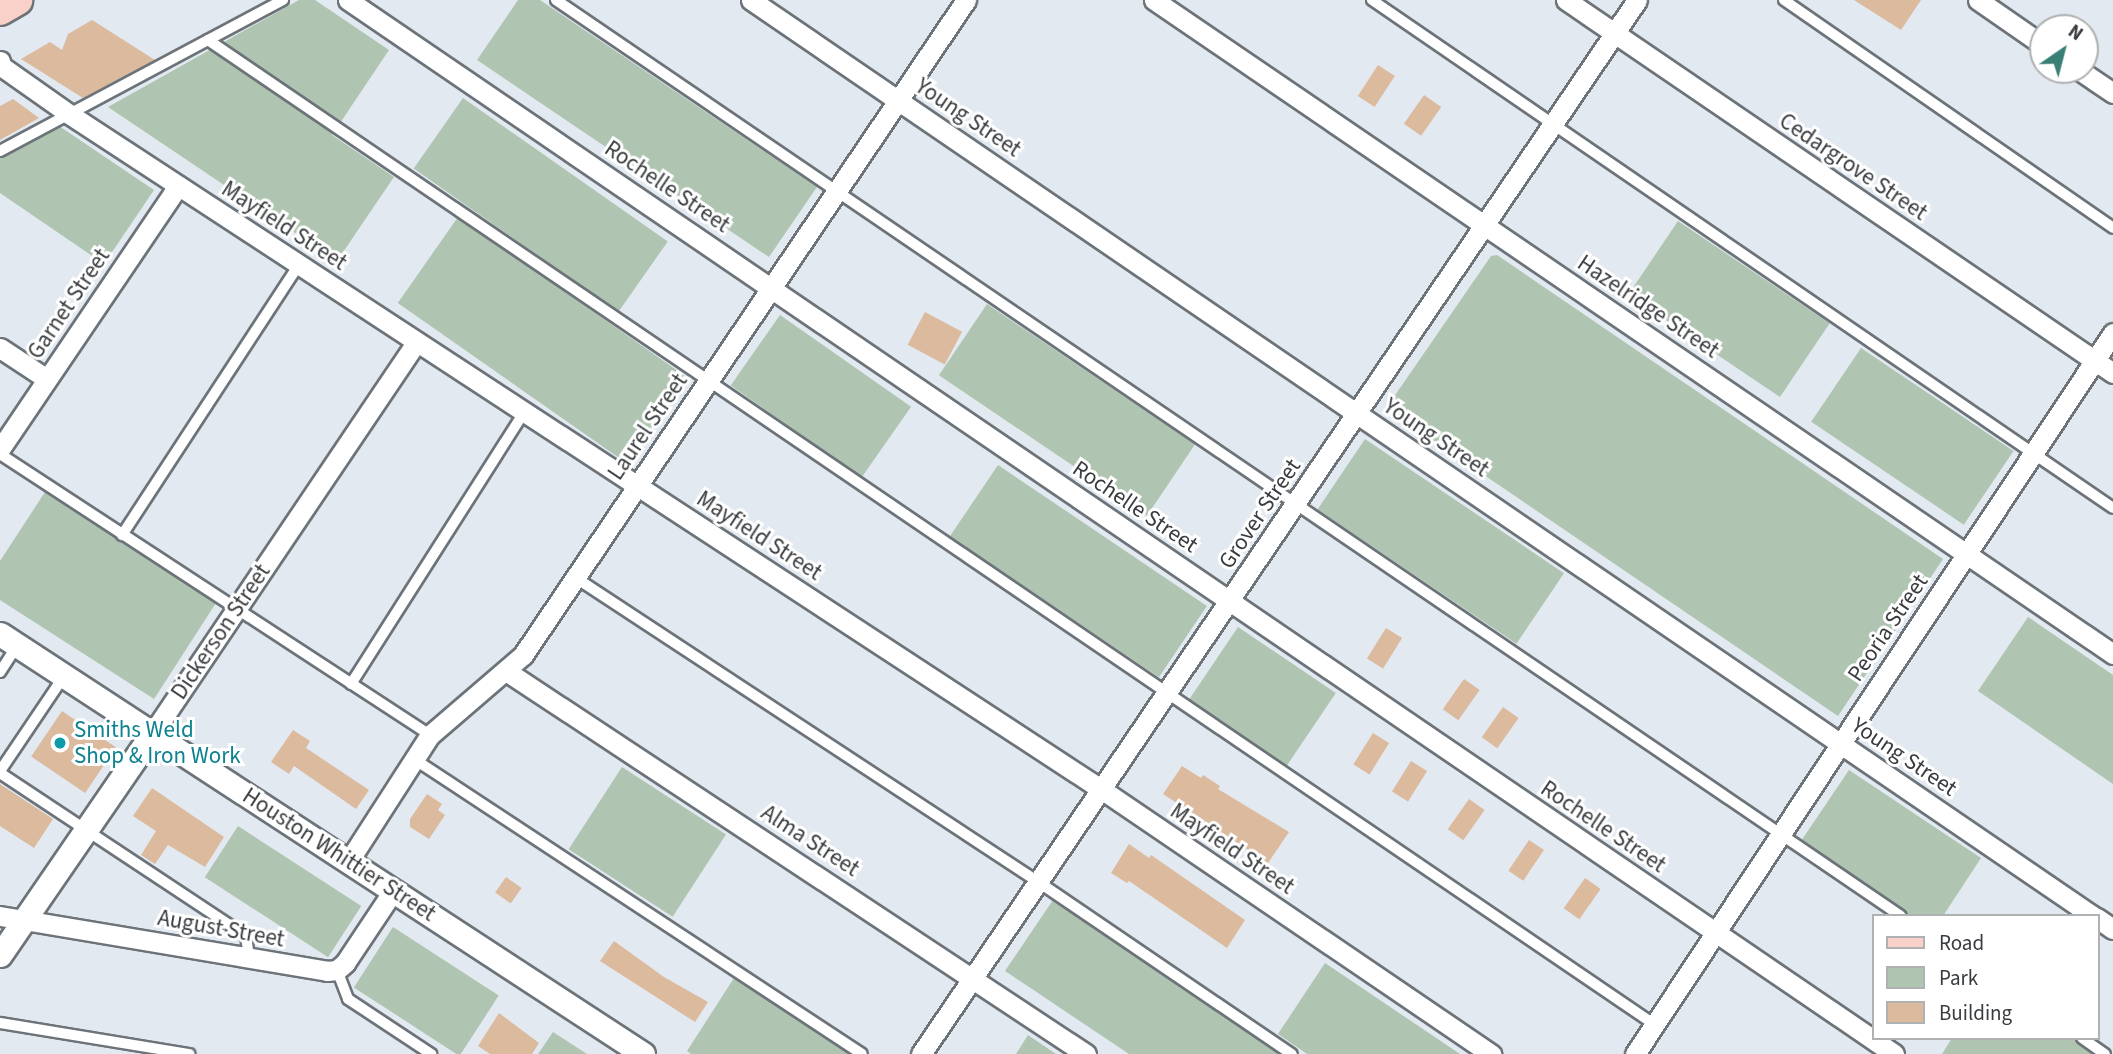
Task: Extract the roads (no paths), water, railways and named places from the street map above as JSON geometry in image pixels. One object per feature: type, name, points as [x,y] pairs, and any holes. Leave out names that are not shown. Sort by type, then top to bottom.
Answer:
[{"type":"main road","points":[[0,10],[17,0]]},
{"type":"street","name":"Rochelle Street","points":[[348,0],[1871,1038]]},
{"type":"street","name":"Young Street","points":[[751,0],[2091,914]]},
{"type":"street","name":"Laurel Street","points":[[348,862],[430,735],[523,655],[966,0]]},
{"type":"street","name":"Hazelridge Street","points":[[1154,0],[2113,654]]},
{"type":"street","name":"Cedargrove Street","points":[[1566,0],[2113,373]]},
{"type":"street","name":"Grover Street","points":[[920,1054],[1169,692],[1637,0]]},
{"type":"street","points":[[1978,0],[2029,35]]},
{"type":"street","name":"Mayfield Street","points":[[0,61],[1,66],[69,114],[1101,789],[1491,1054]]},
{"type":"street","name":"Garnet Street","points":[[0,451],[178,186]]},
{"type":"street","name":"Peoria Street","points":[[1635,1054],[2113,333]]},
{"type":"street","name":"Dickerson Street","points":[[0,955],[416,342]]},
{"type":"street","points":[[0,348],[47,379]]},
{"type":"street","name":"Houston Whittier Street","points":[[9,639],[643,1054]]},
{"type":"street","name":"Alma Street","points":[[506,671],[1086,1054]]},
{"type":"street","points":[[337,970],[345,963],[393,891]]},
{"type":"street","name":"August Street","points":[[0,916],[327,971],[337,970]]},
{"type":"street","name":"Rochelle Street","points":[[1873,1040],[1894,1054]]},
{"type":"lane","points":[[0,151],[283,0]]},
{"type":"lane","points":[[556,0],[1898,914]]},
{"type":"lane","points":[[1372,0],[2113,508]]},
{"type":"lane","points":[[1784,0],[2113,228]]},
{"type":"lane","points":[[208,40],[1655,1024]]},
{"type":"lane","points":[[122,535],[299,265]]},
{"type":"lane","points":[[351,684],[524,412]]},
{"type":"lane","points":[[0,451],[122,535],[430,735]]},
{"type":"lane","points":[[576,578],[1037,881],[1292,1054]]},
{"type":"lane","points":[[0,672],[9,639]]},
{"type":"lane","points":[[64,676],[0,772],[246,936],[249,958]]},
{"type":"lane","points":[[414,759],[862,1054]]},
{"type":"lane","points":[[337,970],[348,999],[431,1054]]},
{"type":"lane","points":[[0,1023],[189,1054]]},
{"type":"lane","points":[[2085,1040],[2105,1054]]},
{"type":"place","name":"Smiths Weld Shop & Iron Work","points":[[60,743]]}]
